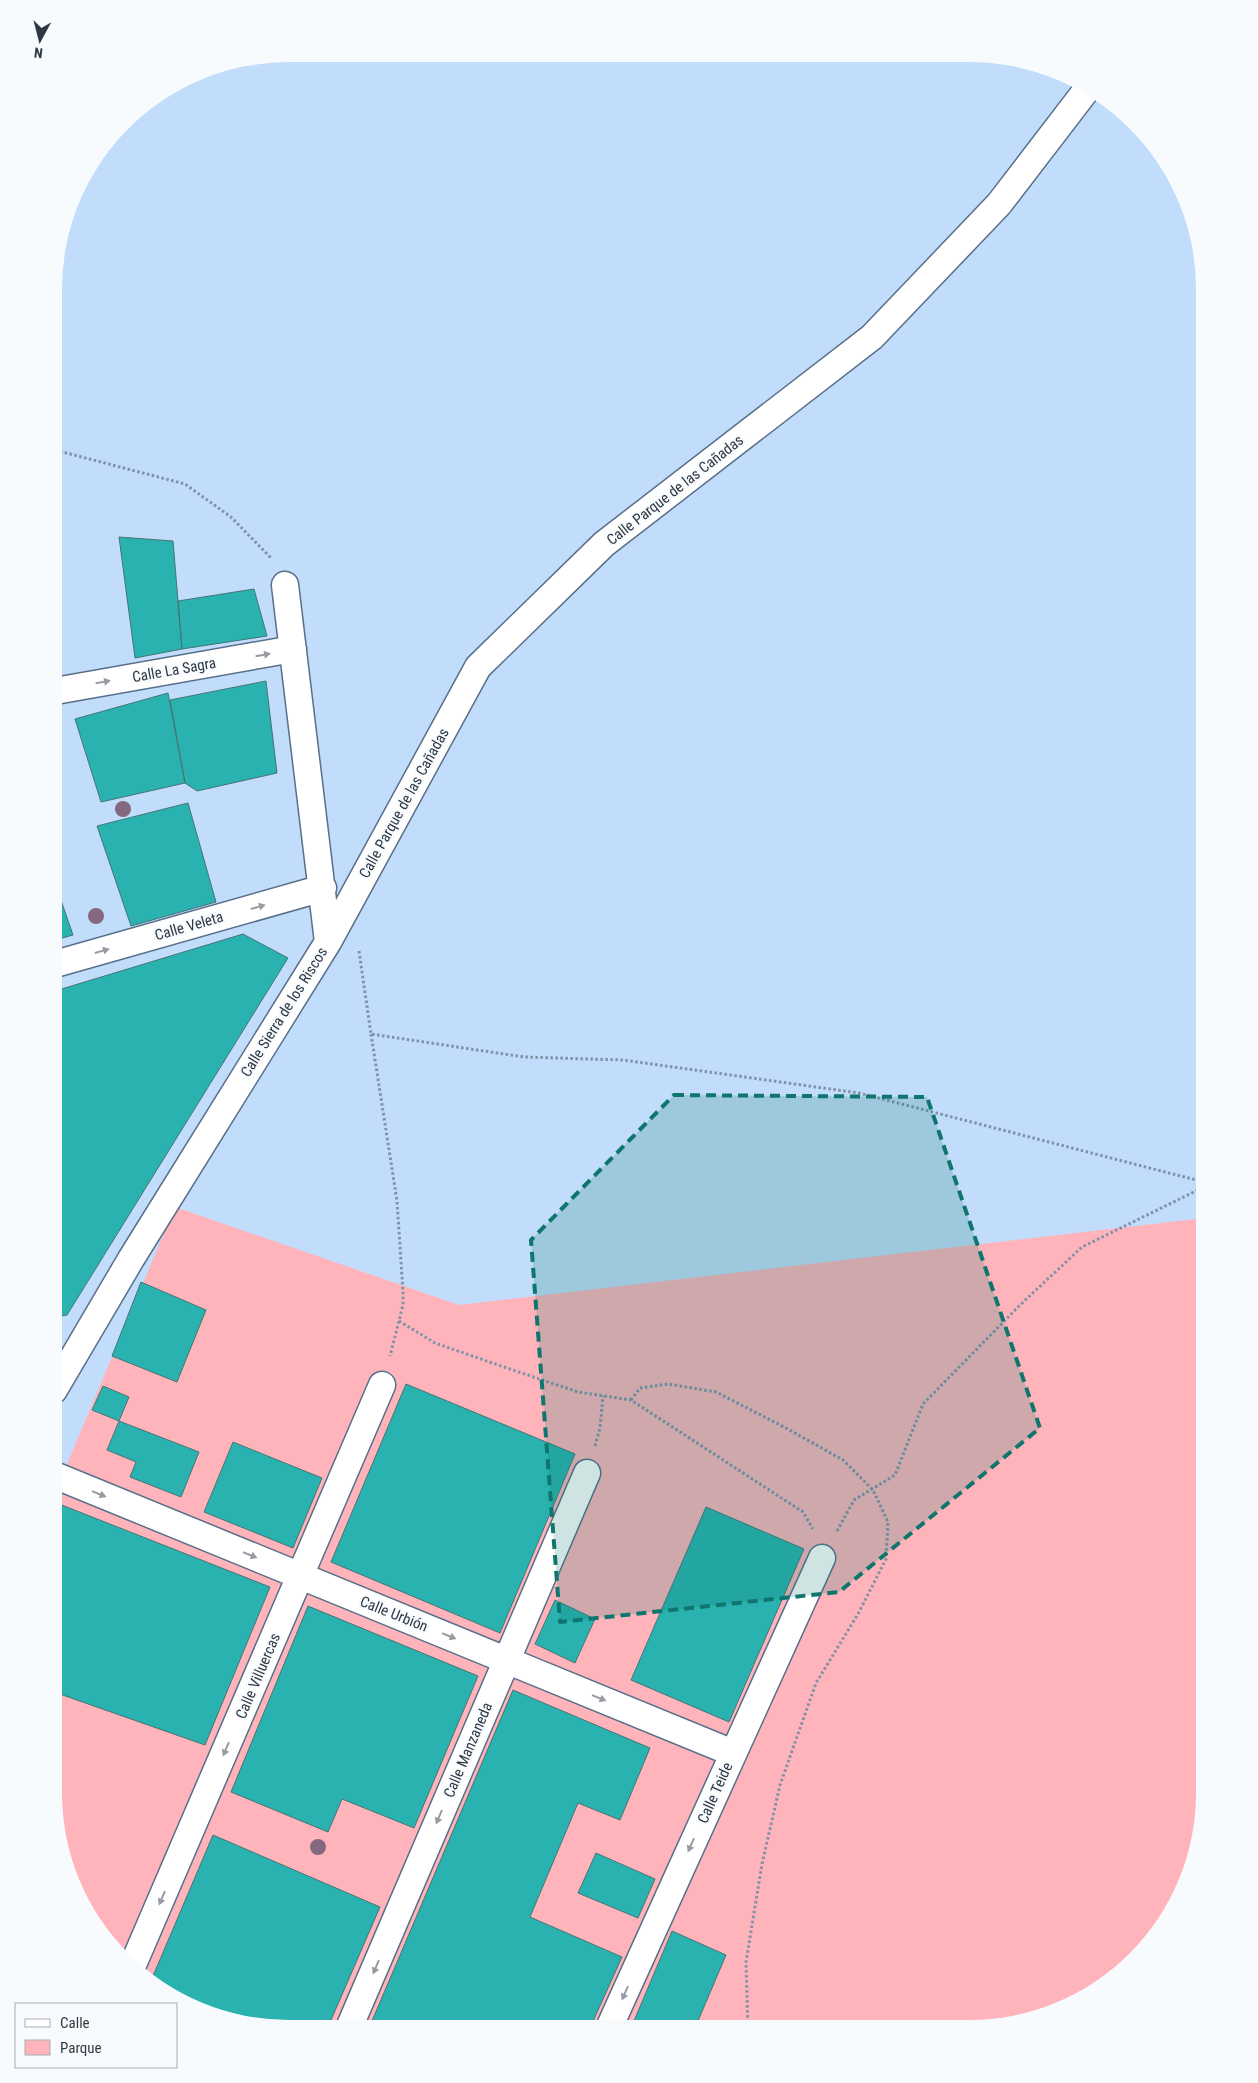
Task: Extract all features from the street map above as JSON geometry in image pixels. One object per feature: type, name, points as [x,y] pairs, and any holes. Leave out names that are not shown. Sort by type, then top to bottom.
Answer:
[{"type":"street","name":"Calle Parque de las Cañadas","points":[[328,942],[478,667],[604,544],[872,337],[999,204],[1083,94]]},
{"type":"street","name":"Calle Sierra de los Riscos","points":[[62,1376],[131,1259],[328,942],[285,585]]},
{"type":"street","name":"Calle La Sagra","points":[[62,690],[293,650]]},
{"type":"street","name":"Calle Veleta","points":[[62,962],[323,888]]},
{"type":"street","name":"Calle Villuercas","points":[[135,1960],[382,1385]]},
{"type":"street","name":"Calle Manzaneda","points":[[353,2020],[587,1473]]},
{"type":"street","name":"Calle Urbión","points":[[62,1478],[733,1753]]},
{"type":"street","name":"Calle Teide","points":[[613,2020],[822,1558]]},
{"type":"path","points":[[62,452],[185,484],[231,517],[281,567],[285,585]]},
{"type":"path","points":[[359,947],[397,1201],[404,1292],[399,1321],[382,1385]]},
{"type":"path","points":[[371,1034],[524,1056],[622,1060],[859,1093],[1196,1180]]},
{"type":"path","points":[[822,1558],[854,1500],[895,1475],[922,1404],[1020,1305],[1082,1247],[1196,1191]]},
{"type":"path","points":[[399,1321],[435,1343],[578,1392],[631,1400],[803,1512],[814,1530],[822,1558]]},
{"type":"path","points":[[587,1473],[600,1428],[603,1396]]},
{"type":"highlighted area","points":[[674,1095],[927,1097],[1040,1428],[839,1592],[560,1622],[531,1240]]},
{"type":"green space","points":[[175,1207],[459,1305],[1196,1219],[1196,1794],[1194,1823],[1188,1853],[1172,1894],[1149,1932],[1107,1974],[1082,1990],[1056,2003],[1028,2013],[998,2019],[274,2020],[230,2013],[202,2003],[176,1990],[151,1974],[129,1954],[109,1932],[93,1907],[80,1881],[70,1853],[64,1823],[62,1794],[62,1476]]},
{"type":"building","points":[[119,537],[173,541],[182,649],[135,658]]},
{"type":"building","points":[[254,589],[267,636],[182,649],[178,601]]},
{"type":"building","points":[[266,681],[277,773],[197,791],[185,783],[170,700]]},
{"type":"building","points":[[168,693],[185,783],[101,802],[75,719]]},
{"type":"building","points":[[188,803],[216,902],[131,926],[97,826]]},
{"type":"building","points":[[62,903],[73,935],[62,938]]},
{"type":"building","points":[[243,934],[288,958],[67,1315],[62,1316],[62,989]]},
{"type":"building","points":[[141,1282],[206,1310],[177,1382],[112,1356]]},
{"type":"building","points":[[406,1384],[575,1454],[500,1633],[331,1562]]},
{"type":"building","points":[[103,1386],[129,1397],[119,1421],[92,1410]]},
{"type":"building","points":[[119,1421],[199,1452],[181,1497],[130,1477],[136,1462],[107,1450]]},
{"type":"building","points":[[233,1442],[322,1478],[293,1548],[204,1512]]},
{"type":"building","points":[[62,1505],[270,1587],[205,1745],[62,1695]]},
{"type":"building","points":[[706,1507],[804,1549],[729,1722],[631,1680]]},
{"type":"building","points":[[555,1600],[595,1619],[575,1663],[535,1644]]},
{"type":"building","points":[[308,1606],[478,1676],[414,1828],[342,1799],[328,1832],[231,1792]]},
{"type":"building","points":[[513,1690],[650,1748],[620,1820],[578,1803],[530,1917],[622,1957],[594,2020],[372,2020]]},
{"type":"building","points":[[213,1835],[380,1907],[331,2020],[274,2020],[230,2013],[189,1997],[153,1975]]},
{"type":"building","points":[[596,1853],[655,1879],[638,1918],[578,1893]]},
{"type":"building","points":[[672,1931],[726,1955],[698,2020],[634,2020]]}]
